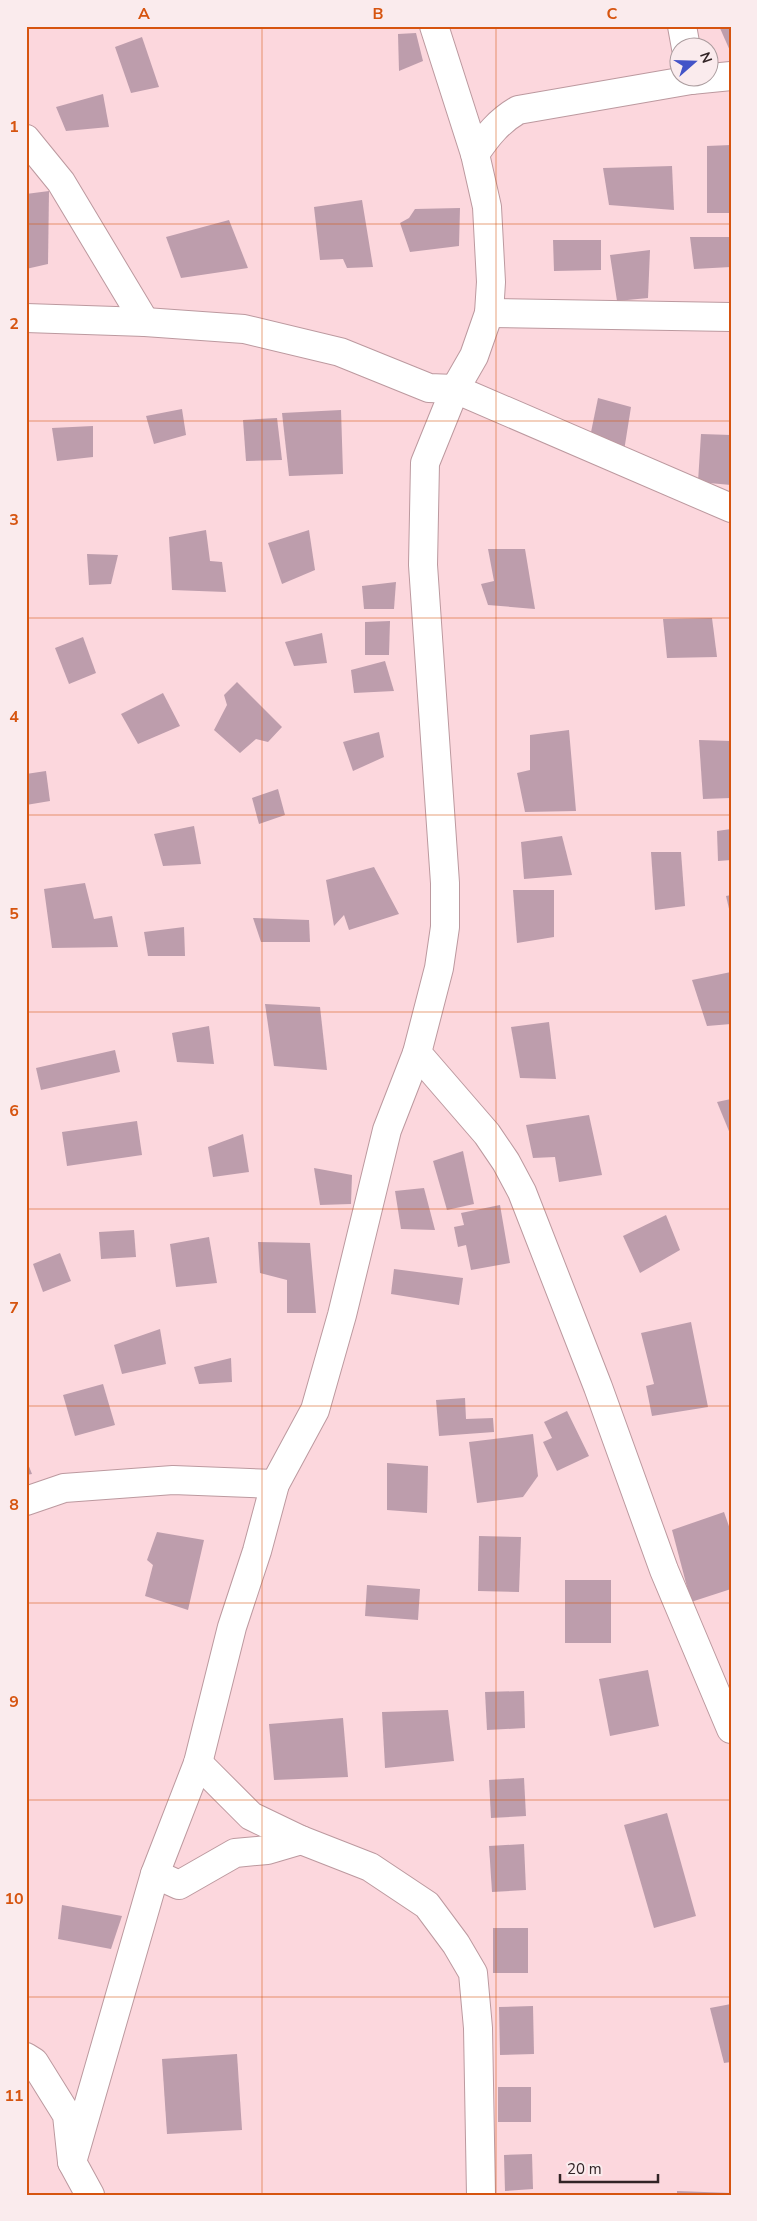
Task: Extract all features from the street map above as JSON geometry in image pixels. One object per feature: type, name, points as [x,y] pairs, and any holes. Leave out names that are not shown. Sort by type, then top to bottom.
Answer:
[{"type":"street","points":[[72,2162],[156,1874],[198,1763],[232,1627],[257,1551],[275,1484],[315,1410],[342,1315],[387,1130],[417,1053],[440,968],[445,928],[445,883],[423,565],[425,462],[455,389],[474,356],[489,313],[491,282],[487,207],[475,154],[434,26]]},
{"type":"street","points":[[475,154],[493,130],[508,116],[518,110],[670,83]]},
{"type":"street","points":[[26,139],[60,182],[145,322]]},
{"type":"street","points":[[489,313],[731,317]]},
{"type":"street","points":[[26,318],[145,322],[244,329],[340,352],[429,388],[455,389],[731,508]]},
{"type":"street","points":[[417,1053],[487,1134],[506,1162],[522,1192],[598,1387],[664,1570],[731,1729]]},
{"type":"street","points":[[26,1501],[64,1488],[172,1480],[275,1484]]},
{"type":"street","points":[[198,1763],[251,1816],[301,1840],[370,1867],[427,1905],[456,1944],[473,1973],[478,2028],[481,2195]]},
{"type":"street","points":[[156,1874],[179,1885],[235,1854],[267,1850],[301,1840]]},
{"type":"street","points":[[26,2057],[34,2062],[67,2115],[72,2162],[90,2195]]},
{"type":"building","points":[[719,26],[731,26],[731,53]]},
{"type":"building","points":[[416,33],[423,61],[399,71],[398,34]]},
{"type":"building","points":[[142,37],[159,87],[131,93],[115,47]]},
{"type":"building","points":[[103,94],[109,127],[66,131],[56,107]]},
{"type":"building","points":[[731,145],[731,213],[707,213],[707,146]]},
{"type":"building","points":[[672,166],[674,210],[609,205],[603,168]]},
{"type":"building","points":[[49,191],[48,264],[26,269],[26,194]]},
{"type":"building","points":[[362,200],[373,267],[347,268],[343,259],[320,260],[314,207]]},
{"type":"building","points":[[460,208],[459,246],[410,252],[400,223],[409,218],[415,209]]},
{"type":"building","points":[[229,220],[248,268],[181,278],[166,237]]},
{"type":"building","points":[[690,237],[731,237],[731,267],[694,269]]},
{"type":"building","points":[[553,240],[601,240],[601,270],[554,271]]},
{"type":"building","points":[[650,250],[648,298],[617,301],[610,255]]},
{"type":"building","points":[[598,398],[631,407],[624,451],[590,437]]},
{"type":"building","points":[[182,409],[186,435],[154,444],[146,416]]},
{"type":"building","points":[[341,410],[343,474],[289,476],[282,413]]},
{"type":"building","points":[[277,418],[282,460],[246,461],[243,420]]},
{"type":"building","points":[[93,426],[93,457],[57,461],[52,428]]},
{"type":"building","points":[[701,434],[731,435],[731,485],[698,482]]},
{"type":"building","points":[[206,530],[210,561],[222,562],[226,592],[172,590],[169,537]]},
{"type":"building","points":[[309,530],[315,570],[282,584],[268,543]]},
{"type":"building","points":[[488,549],[525,549],[535,609],[488,605],[481,584],[494,581]]},
{"type":"building","points":[[87,554],[118,555],[111,584],[89,585]]},
{"type":"building","points":[[396,582],[394,609],[364,609],[362,586]]},
{"type":"building","points":[[712,618],[717,657],[667,658],[663,619]]},
{"type":"building","points":[[390,621],[389,655],[365,655],[365,622]]},
{"type":"building","points":[[322,633],[327,663],[294,666],[285,642]]},
{"type":"building","points":[[83,637],[96,673],[69,684],[55,648]]},
{"type":"building","points":[[385,661],[394,691],[354,693],[351,670]]},
{"type":"building","points":[[237,682],[282,727],[268,742],[256,739],[240,753],[214,730],[227,705],[224,695]]},
{"type":"building","points":[[163,693],[180,726],[138,744],[121,714]]},
{"type":"building","points":[[569,730],[576,811],[525,812],[517,773],[530,770],[530,735]]},
{"type":"building","points":[[379,732],[384,757],[353,771],[343,742]]},
{"type":"building","points":[[699,740],[731,741],[731,798],[703,799]]},
{"type":"building","points":[[46,771],[50,801],[26,805],[26,774]]},
{"type":"building","points":[[278,789],[285,815],[259,824],[252,798]]},
{"type":"building","points":[[194,826],[201,864],[163,866],[154,834]]},
{"type":"building","points":[[731,829],[731,860],[718,861],[717,831]]},
{"type":"building","points":[[562,836],[572,875],[524,879],[521,842]]},
{"type":"building","points":[[651,852],[681,852],[685,906],[655,910]]},
{"type":"building","points":[[374,867],[399,914],[349,930],[344,915],[334,926],[326,880]]},
{"type":"building","points":[[85,883],[94,919],[112,916],[118,947],[52,948],[44,889]]},
{"type":"building","points":[[513,890],[554,890],[554,937],[517,943]]},
{"type":"building","points":[[731,895],[731,913],[730,913],[726,896]]},
{"type":"building","points":[[253,918],[309,920],[310,942],[261,942]]},
{"type":"building","points":[[184,927],[185,956],[148,956],[144,932]]},
{"type":"building","points":[[731,972],[731,1024],[707,1026],[692,980]]},
{"type":"building","points":[[265,1004],[320,1007],[327,1070],[274,1066]]},
{"type":"building","points":[[549,1022],[556,1079],[520,1078],[511,1027]]},
{"type":"building","points":[[209,1026],[214,1064],[177,1062],[172,1033]]},
{"type":"building","points":[[115,1050],[120,1072],[41,1090],[36,1068]]},
{"type":"building","points":[[731,1099],[731,1136],[717,1102]]},
{"type":"building","points":[[589,1115],[602,1175],[559,1182],[555,1157],[533,1158],[526,1125]]},
{"type":"building","points":[[137,1121],[142,1155],[67,1166],[62,1132]]},
{"type":"building","points":[[243,1134],[249,1172],[213,1177],[208,1147]]},
{"type":"building","points":[[463,1151],[474,1204],[447,1210],[433,1161]]},
{"type":"building","points":[[314,1168],[352,1175],[351,1204],[320,1205]]},
{"type":"building","points":[[424,1188],[435,1230],[401,1229],[395,1191]]},
{"type":"building","points":[[500,1205],[510,1263],[471,1270],[466,1245],[458,1247],[454,1227],[464,1225],[461,1213]]},
{"type":"building","points":[[666,1215],[680,1250],[640,1273],[623,1236]]},
{"type":"building","points":[[134,1230],[136,1257],[101,1259],[99,1232]]},
{"type":"building","points":[[209,1237],[217,1283],[176,1287],[170,1244]]},
{"type":"building","points":[[258,1242],[310,1243],[316,1313],[287,1313],[287,1280],[260,1273]]},
{"type":"building","points":[[60,1253],[71,1281],[43,1292],[33,1264]]},
{"type":"building","points":[[394,1269],[463,1278],[459,1305],[391,1294]]},
{"type":"building","points":[[691,1322],[708,1407],[652,1416],[646,1386],[654,1384],[641,1333]]},
{"type":"building","points":[[160,1329],[166,1364],[122,1374],[114,1345]]},
{"type":"building","points":[[231,1358],[232,1382],[199,1384],[194,1367]]},
{"type":"building","points":[[103,1384],[115,1425],[75,1436],[63,1395]]},
{"type":"building","points":[[465,1398],[466,1419],[493,1418],[494,1432],[439,1436],[436,1400]]},
{"type":"building","points":[[567,1411],[589,1456],[557,1471],[543,1442],[552,1438],[544,1422]]},
{"type":"building","points":[[533,1434],[538,1476],[523,1497],[477,1503],[469,1442]]},
{"type":"building","points":[[26,1459],[32,1474],[26,1475]]},
{"type":"building","points":[[387,1463],[428,1466],[427,1513],[387,1510]]},
{"type":"building","points":[[724,1512],[731,1532],[731,1589],[691,1602],[672,1530]]},
{"type":"building","points":[[157,1532],[204,1540],[188,1610],[145,1596],[153,1565],[147,1560]]},
{"type":"building","points":[[479,1536],[521,1537],[519,1592],[478,1591]]},
{"type":"building","points":[[565,1580],[611,1580],[611,1643],[565,1643]]},
{"type":"building","points":[[367,1585],[420,1589],[418,1620],[365,1616]]},
{"type":"building","points":[[648,1670],[659,1726],[610,1736],[599,1679]]},
{"type":"building","points":[[524,1691],[525,1728],[487,1730],[485,1692]]},
{"type":"building","points":[[448,1710],[454,1761],[385,1768],[382,1712]]},
{"type":"building","points":[[343,1718],[348,1777],[274,1780],[269,1724]]},
{"type":"building","points":[[524,1778],[526,1816],[491,1818],[489,1780]]},
{"type":"building","points":[[667,1813],[696,1916],[654,1928],[624,1825]]},
{"type":"building","points":[[524,1844],[526,1890],[492,1892],[489,1846]]},
{"type":"building","points":[[62,1905],[122,1916],[111,1949],[58,1939]]},
{"type":"building","points":[[493,1928],[528,1928],[528,1973],[493,1973]]},
{"type":"building","points":[[731,2004],[731,2062],[724,2063],[710,2008]]},
{"type":"building","points":[[533,2006],[534,2054],[500,2055],[499,2007]]},
{"type":"building","points":[[237,2054],[242,2130],[167,2134],[162,2059]]},
{"type":"building","points":[[498,2087],[531,2087],[531,2122],[498,2122]]},
{"type":"building","points":[[532,2154],[533,2189],[505,2191],[504,2155]]},
{"type":"building","points":[[677,2191],[731,2193],[731,2195],[677,2195]]}]
